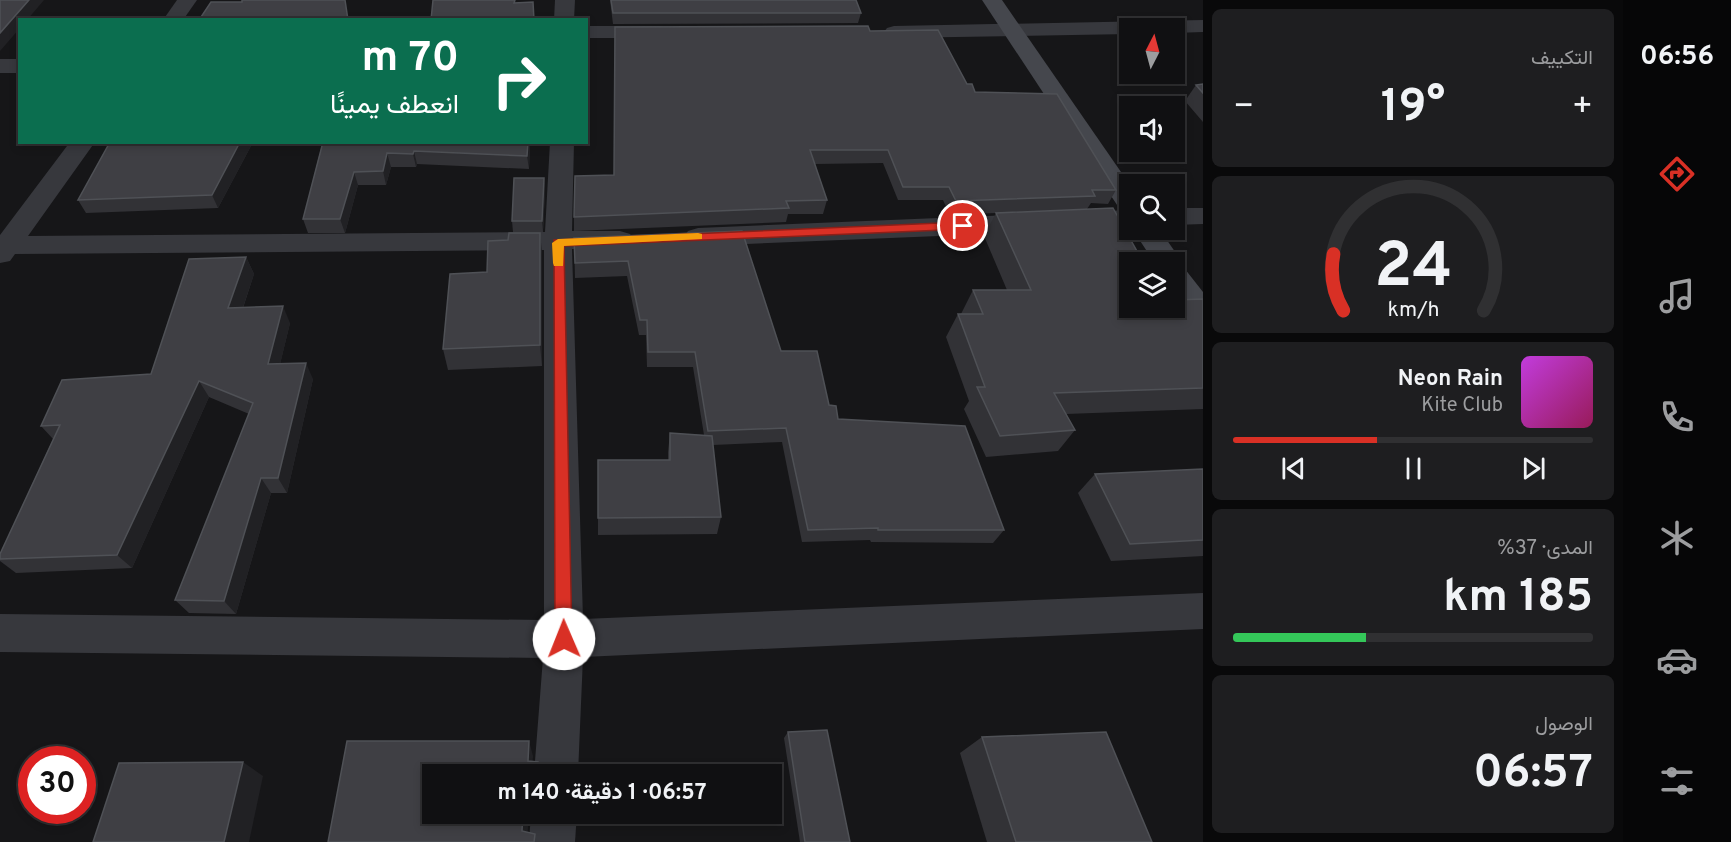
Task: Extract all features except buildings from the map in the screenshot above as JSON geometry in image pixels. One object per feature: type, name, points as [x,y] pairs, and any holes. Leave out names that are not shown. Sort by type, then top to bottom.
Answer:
[{"type":"street","points":[[174,18],[186,0]]},
{"type":"street","points":[[564,18],[565,0]]},
{"type":"street","points":[[992,0],[1119,189]]},
{"type":"street","points":[[871,32],[1203,26]]},
{"type":"street","points":[[588,32],[681,32]]},
{"type":"street","points":[[0,66],[18,66]]},
{"type":"street","points":[[3,249],[82,144]]},
{"type":"street","points":[[557,764],[564,639],[558,243],[562,144]]},
{"type":"street","points":[[1185,217],[1203,216]]},
{"type":"street","points":[[677,238],[1119,219]]},
{"type":"street","points":[[3,249],[558,243],[641,239]]},
{"type":"street","points":[[1185,288],[1203,314]]},
{"type":"street","points":[[0,633],[564,639],[1203,611]]},
{"type":"street","points":[[552,842],[553,824]]},
{"type":"slow traffic","points":[[558,263],[558,243],[698,237]]},
{"type":"route","points":[[564,639],[558,243],[963,226]]}]
